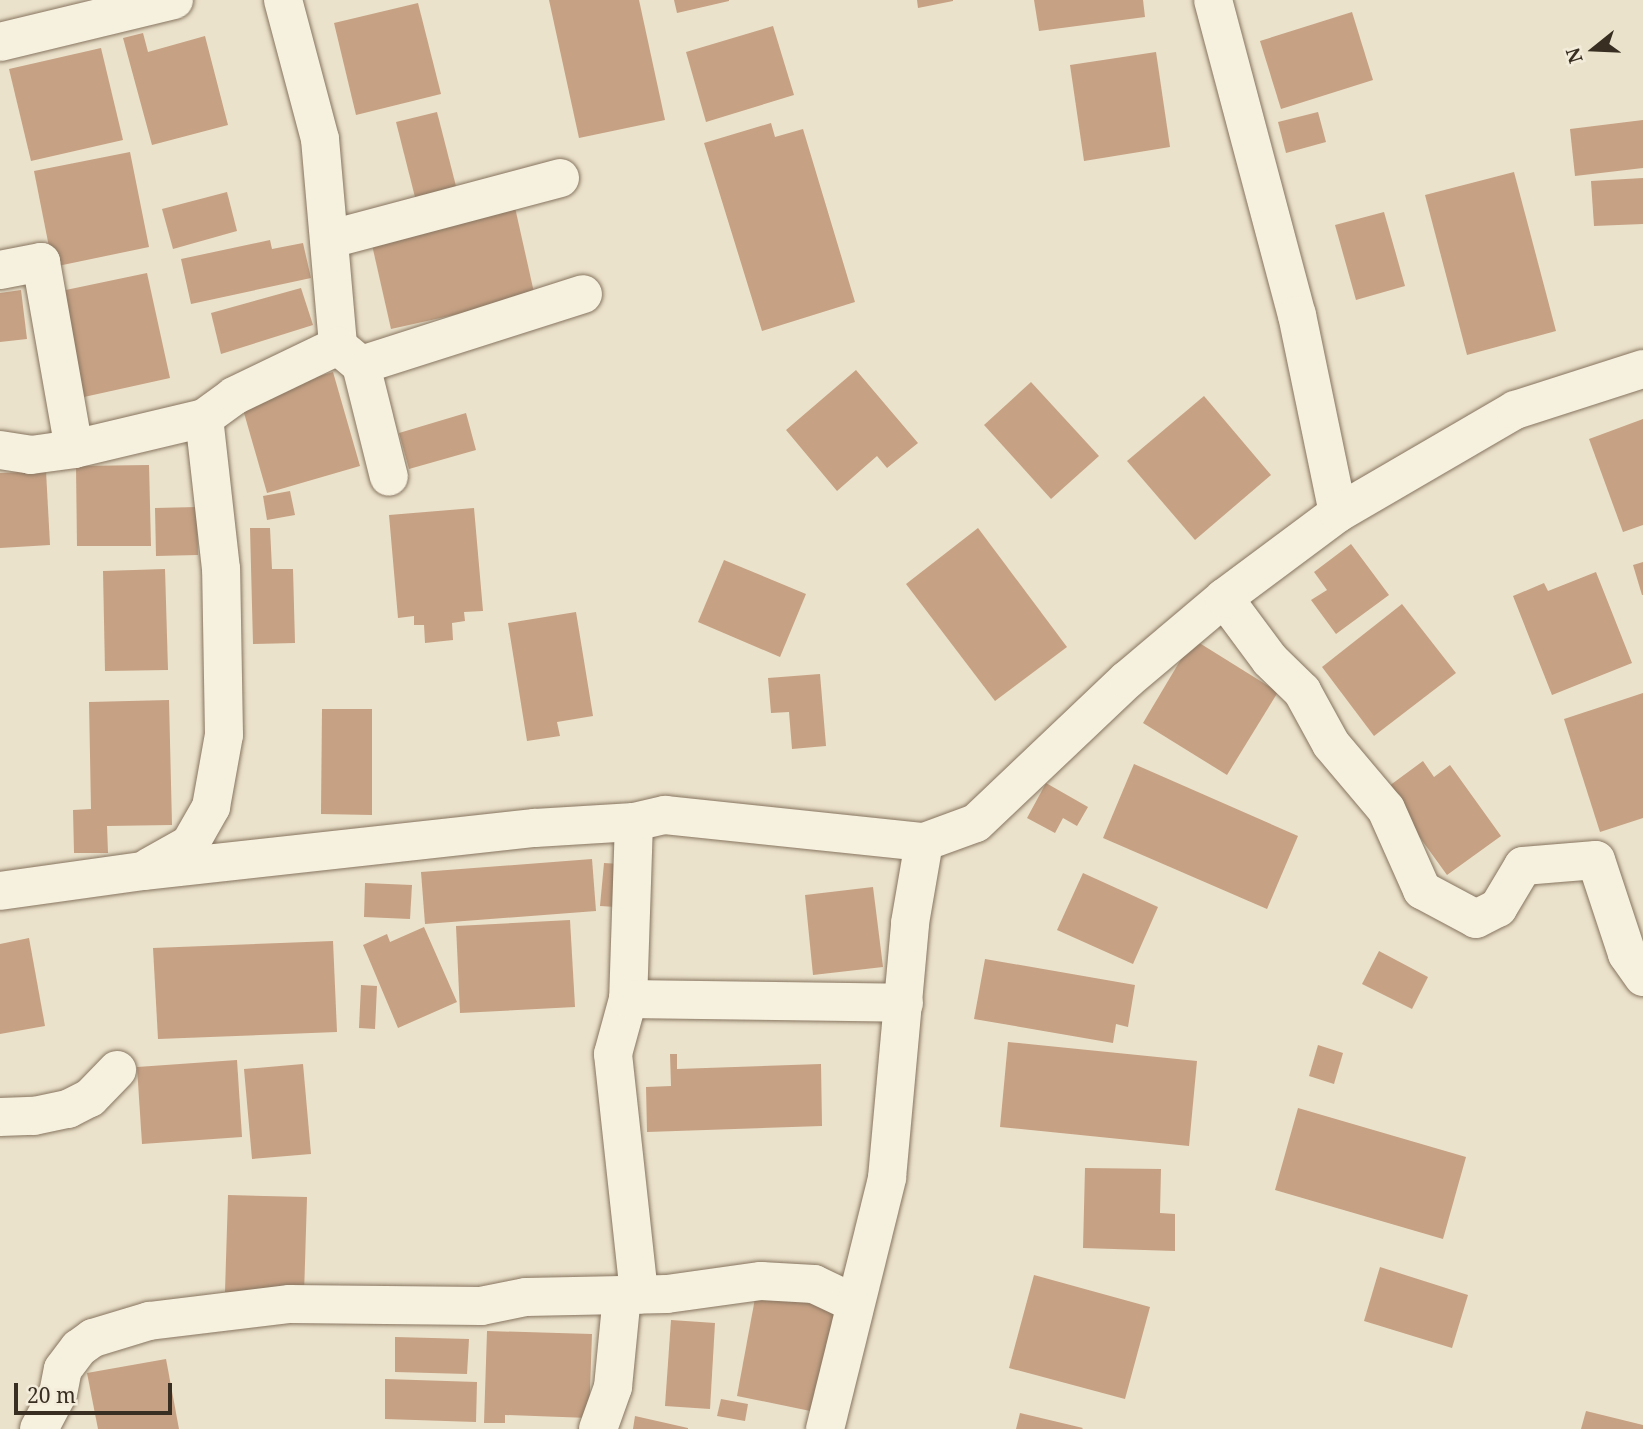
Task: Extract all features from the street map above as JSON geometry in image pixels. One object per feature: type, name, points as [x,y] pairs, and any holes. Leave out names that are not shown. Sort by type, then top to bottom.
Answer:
[{"type":"street","points":[[0,42],[174,0]]},
{"type":"street","points":[[283,0],[320,139],[331,239],[349,356],[389,477]]},
{"type":"street","points":[[1213,0],[1297,315],[1338,513]]},
{"type":"street","points":[[331,239],[560,177]]},
{"type":"street","points":[[0,270],[41,262],[74,449]]},
{"type":"street","points":[[0,450],[31,455],[74,449],[204,418],[234,396],[349,356],[583,294]]},
{"type":"street","points":[[0,891],[143,871],[535,828],[634,822],[665,815],[924,842],[976,823],[1128,679],[1224,598],[1338,513],[1515,410],[1643,369]]},
{"type":"street","points":[[143,871],[190,844],[211,807],[223,735],[221,569],[204,418]]},
{"type":"street","points":[[1224,598],[1270,660],[1301,691],[1331,744],[1386,809],[1422,890],[1476,919],[1498,908],[1523,866],[1596,860],[1627,954],[1643,977]]},
{"type":"street","points":[[598,1429],[613,1387],[631,1295],[613,1054],[628,999],[634,822]]},
{"type":"street","points":[[825,1429],[887,1178],[910,923],[924,842]]},
{"type":"street","points":[[628,999],[904,1003]]},
{"type":"street","points":[[0,1117],[34,1116],[68,1109],[90,1098],[117,1070]]},
{"type":"street","points":[[39,1429],[58,1394],[63,1369],[79,1348],[93,1338],[149,1321],[290,1304],[481,1306],[526,1297],[631,1295],[761,1281],[814,1283],[855,1303]]},
{"type":"building","points":[[549,0],[639,0],[665,120],[579,138]]},
{"type":"building","points":[[674,0],[729,0],[729,1],[677,13]]},
{"type":"building","points":[[917,0],[953,0],[953,1],[918,8]]},
{"type":"building","points":[[1034,0],[1143,0],[1145,17],[1039,31]]},
{"type":"building","points":[[418,3],[441,94],[356,115],[334,23]]},
{"type":"building","points":[[1352,12],[1373,80],[1281,109],[1260,41]]},
{"type":"building","points":[[773,26],[794,95],[706,122],[686,52]]},
{"type":"building","points":[[143,33],[148,52],[205,36],[228,125],[152,145],[123,38]]},
{"type":"building","points":[[101,48],[123,140],[31,161],[9,69]]},
{"type":"building","points":[[1156,52],[1170,147],[1084,161],[1070,65]]},
{"type":"building","points":[[437,112],[458,194],[417,205],[396,122]]},
{"type":"building","points":[[1318,112],[1326,142],[1286,153],[1278,122]]},
{"type":"building","points":[[1643,120],[1643,168],[1575,176],[1570,129]]},
{"type":"building","points":[[771,123],[775,137],[803,129],[855,302],[762,331],[704,143]]},
{"type":"building","points":[[130,152],[149,247],[53,267],[34,171]]},
{"type":"building","points":[[1514,172],[1556,331],[1467,355],[1425,195]]},
{"type":"building","points":[[1643,178],[1643,224],[1594,226],[1591,181]]},
{"type":"building","points":[[227,192],[237,231],[173,249],[162,209]]},
{"type":"building","points":[[514,203],[535,297],[391,329],[370,236]]},
{"type":"building","points":[[1384,212],[1405,286],[1356,300],[1335,225]]},
{"type":"building","points":[[270,240],[272,249],[303,243],[311,278],[191,304],[181,259]]},
{"type":"building","points":[[147,273],[170,378],[84,397],[61,291]]},
{"type":"building","points":[[301,288],[313,325],[221,354],[211,313]]},
{"type":"building","points":[[21,290],[27,339],[0,342],[0,293]]},
{"type":"building","points":[[856,370],[918,443],[887,468],[877,456],[837,491],[786,430]]},
{"type":"building","points":[[333,372],[360,466],[267,493],[240,399]]},
{"type":"building","points":[[1031,382],[1099,456],[1051,499],[984,425]]},
{"type":"building","points":[[1204,396],[1271,475],[1195,540],[1127,461]]},
{"type":"building","points":[[466,413],[476,450],[409,469],[399,433]]},
{"type":"building","points":[[1643,419],[1643,525],[1623,532],[1589,439]]},
{"type":"building","points":[[149,465],[151,546],[77,546],[76,466]]},
{"type":"building","points":[[46,471],[50,545],[0,548],[0,473]]},
{"type":"building","points":[[290,491],[295,515],[267,520],[263,496]]},
{"type":"building","points":[[197,507],[198,555],[156,556],[155,508]]},
{"type":"building","points":[[474,508],[483,611],[464,612],[465,621],[452,623],[453,640],[425,643],[424,625],[414,625],[414,616],[398,618],[389,515]]},
{"type":"building","points":[[250,528],[270,528],[272,569],[293,569],[295,643],[253,644]]},
{"type":"building","points":[[978,528],[1067,647],[995,701],[906,584]]},
{"type":"building","points":[[1351,544],[1389,595],[1336,634],[1311,600],[1327,590],[1314,572]]},
{"type":"building","points":[[724,560],[806,594],[780,657],[698,622]]},
{"type":"building","points":[[1643,562],[1643,595],[1642,595],[1633,565]]},
{"type":"building","points":[[165,569],[168,670],[105,671],[103,571]]},
{"type":"building","points":[[1596,572],[1632,663],[1552,695],[1513,596],[1544,583],[1548,591]]},
{"type":"building","points":[[1402,604],[1456,673],[1374,736],[1322,667]]},
{"type":"building","points":[[576,612],[593,716],[557,722],[560,736],[527,741],[508,623]]},
{"type":"building","points":[[1193,639],[1278,692],[1227,775],[1143,723]]},
{"type":"building","points":[[820,674],[826,746],[792,749],[789,712],[771,713],[768,678]]},
{"type":"building","points":[[1643,693],[1643,818],[1600,832],[1564,719]]},
{"type":"building","points":[[169,700],[172,825],[107,826],[108,853],[74,853],[73,810],[91,809],[89,702]]},
{"type":"building","points":[[322,709],[372,709],[372,815],[321,814]]},
{"type":"building","points":[[1423,761],[1434,777],[1450,765],[1501,836],[1447,875],[1385,789]]},
{"type":"building","points":[[1134,764],[1298,836],[1267,909],[1103,838]]},
{"type":"building","points":[[1046,783],[1088,807],[1077,826],[1063,818],[1055,833],[1027,818]]},
{"type":"building","points":[[592,859],[596,911],[425,924],[421,872]]},
{"type":"building","points":[[604,863],[620,864],[616,907],[600,906]]},
{"type":"building","points":[[1083,873],[1158,907],[1133,964],[1057,930]]},
{"type":"building","points":[[365,883],[412,885],[410,919],[364,917]]},
{"type":"building","points":[[873,887],[883,967],[813,975],[805,895]]},
{"type":"building","points":[[570,920],[575,1007],[460,1013],[456,926]]},
{"type":"building","points":[[424,927],[457,1002],[398,1028],[363,945],[387,934],[390,942]]},
{"type":"building","points":[[29,938],[45,1026],[0,1034],[0,944]]},
{"type":"building","points":[[333,941],[337,1032],[158,1039],[153,948]]},
{"type":"building","points":[[1379,951],[1428,977],[1412,1009],[1362,984]]},
{"type":"building","points":[[985,959],[1135,985],[1128,1027],[1116,1024],[1113,1043],[974,1019]]},
{"type":"building","points":[[361,985],[377,986],[375,1029],[359,1028]]},
{"type":"building","points":[[1008,1042],[1197,1061],[1189,1146],[1000,1127]]},
{"type":"building","points":[[1318,1045],[1343,1053],[1334,1084],[1309,1076]]},
{"type":"building","points":[[670,1054],[677,1054],[677,1069],[821,1064],[822,1126],[647,1132],[646,1087],[671,1086]]},
{"type":"building","points":[[237,1060],[242,1137],[142,1144],[137,1067]]},
{"type":"building","points":[[303,1064],[311,1154],[252,1159],[244,1069]]},
{"type":"building","points":[[1298,1108],[1466,1157],[1443,1239],[1275,1190]]},
{"type":"building","points":[[1085,1168],[1161,1169],[1160,1213],[1175,1214],[1175,1251],[1083,1248]]},
{"type":"building","points":[[228,1195],[307,1197],[304,1295],[225,1292]]},
{"type":"building","points":[[1380,1267],[1468,1295],[1452,1348],[1364,1321]]},
{"type":"building","points":[[1034,1275],[1150,1307],[1125,1399],[1009,1368]]},
{"type":"building","points":[[756,1293],[839,1309],[820,1413],[737,1396]]},
{"type":"building","points":[[671,1320],[715,1323],[710,1409],[665,1406]]},
{"type":"building","points":[[487,1331],[592,1334],[589,1418],[505,1415],[505,1423],[484,1423]]},
{"type":"building","points":[[395,1337],[469,1339],[467,1374],[395,1372]]},
{"type":"building","points":[[166,1359],[179,1429],[98,1429],[87,1373]]},
{"type":"building","points":[[385,1379],[477,1382],[476,1422],[385,1419]]},
{"type":"building","points":[[721,1399],[748,1404],[745,1421],[717,1416]]},
{"type":"building","points":[[1586,1411],[1643,1425],[1643,1429],[1581,1429]]},
{"type":"building","points":[[1020,1413],[1083,1428],[1016,1429]]},
{"type":"building","points":[[635,1416],[688,1428],[688,1429],[633,1429]]}]
